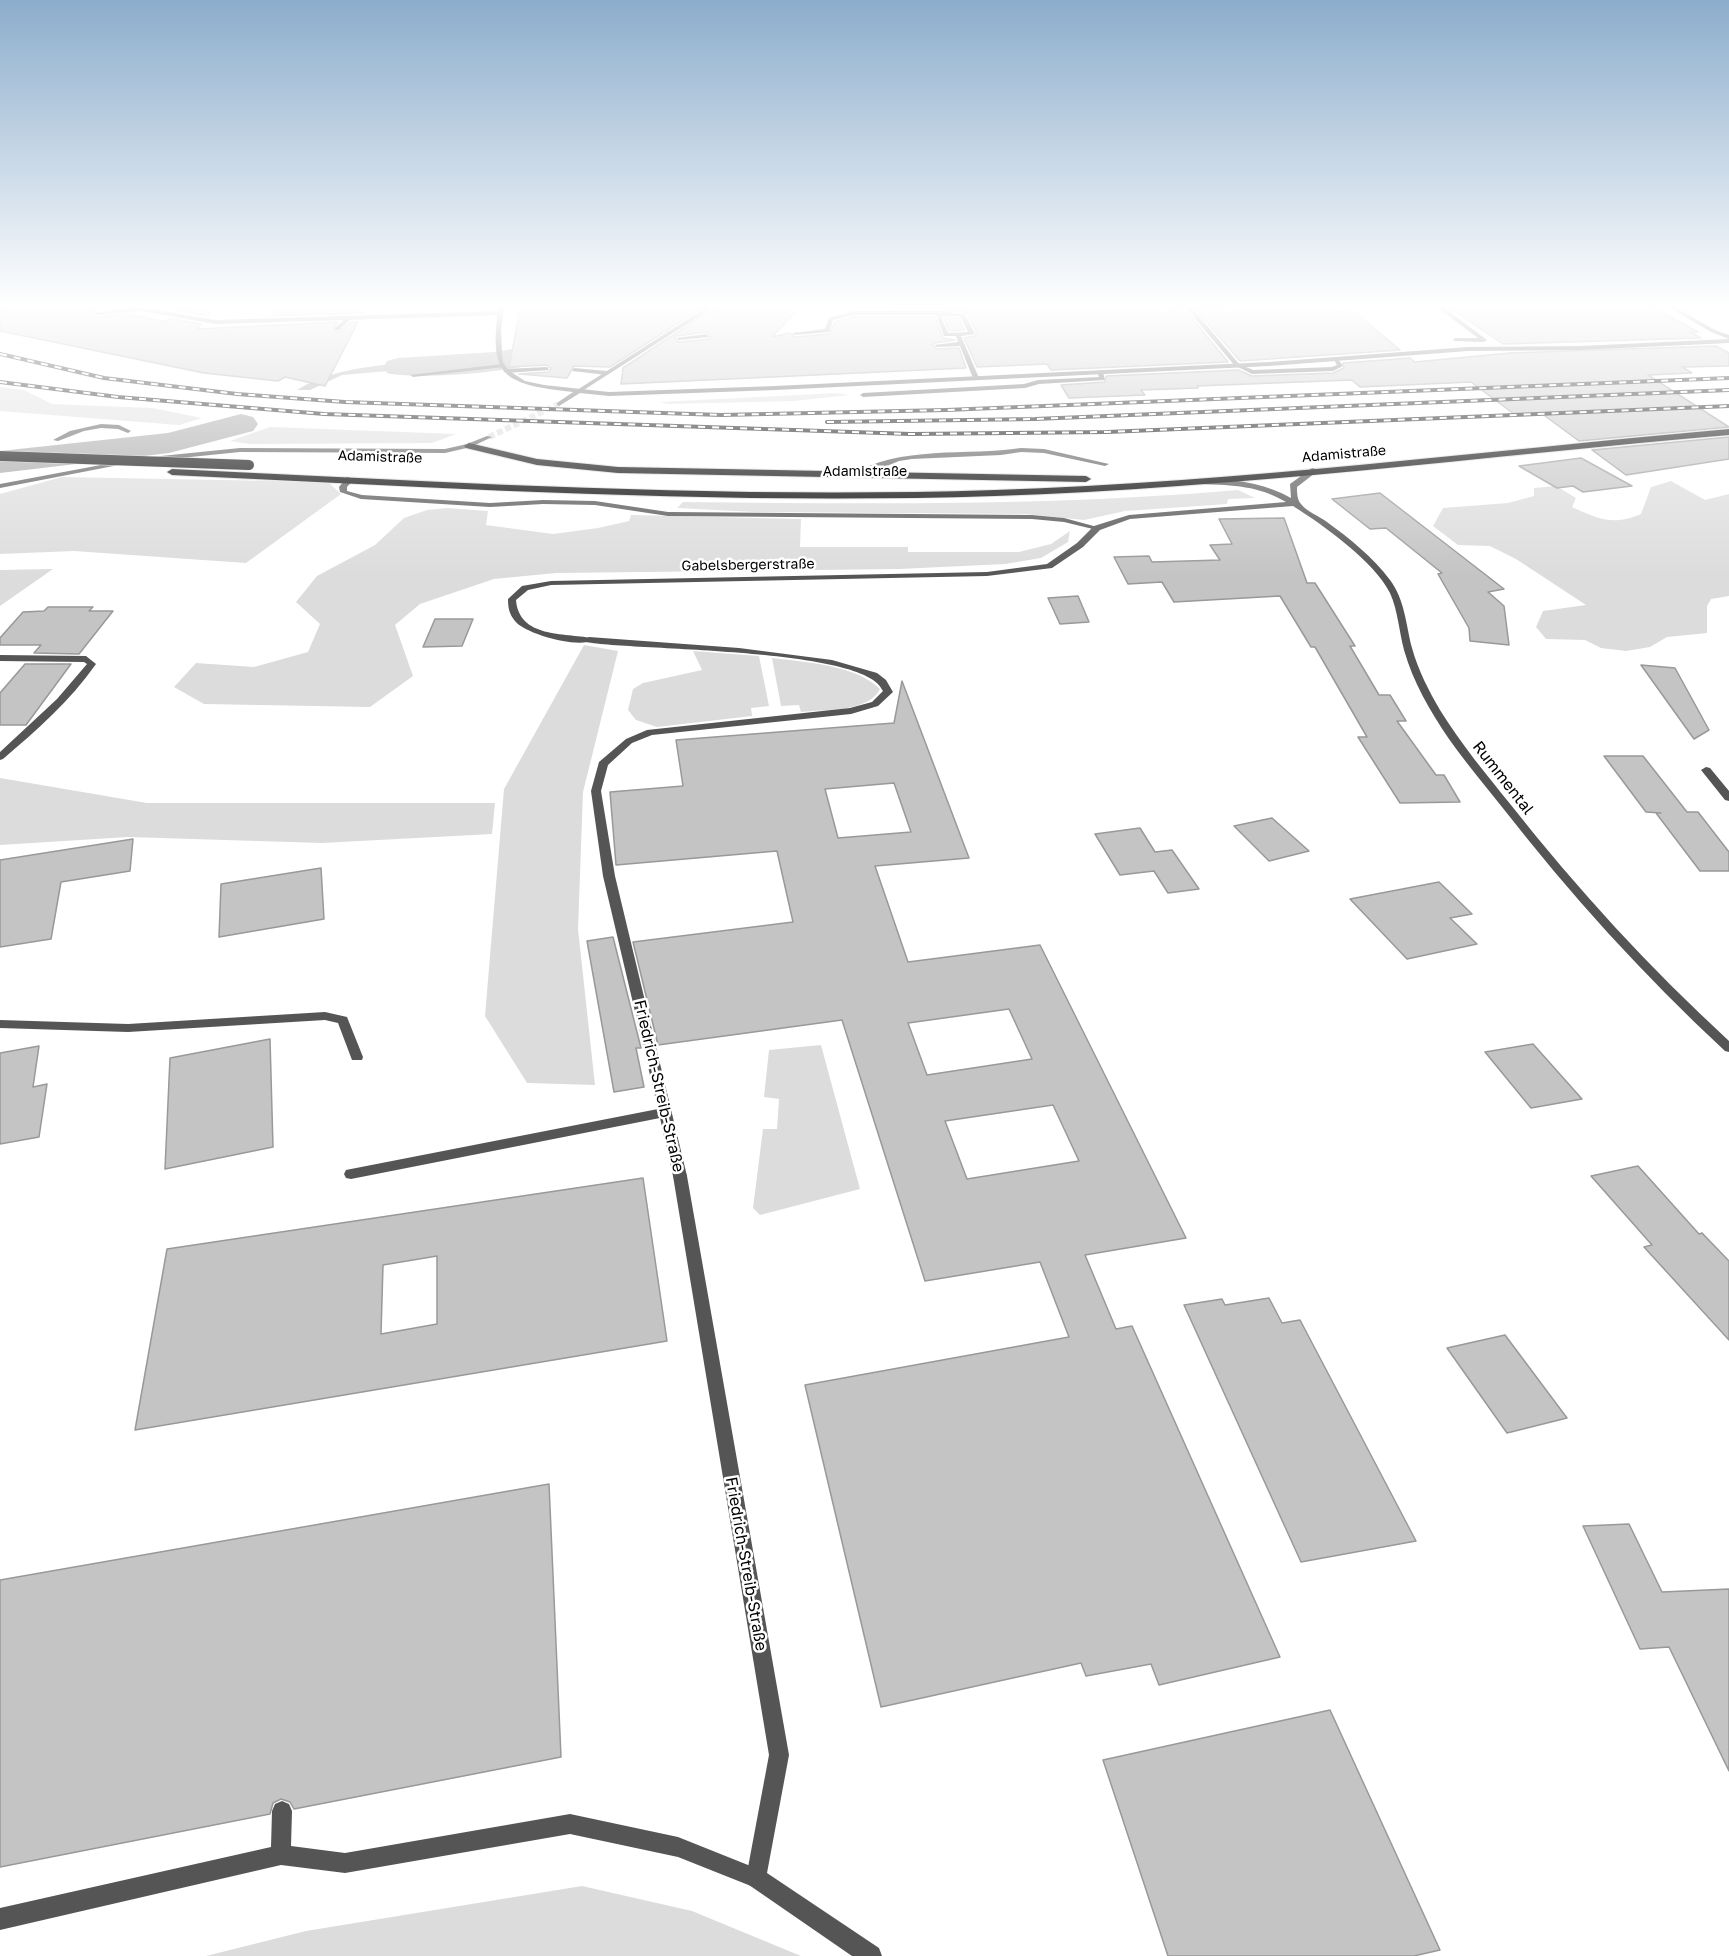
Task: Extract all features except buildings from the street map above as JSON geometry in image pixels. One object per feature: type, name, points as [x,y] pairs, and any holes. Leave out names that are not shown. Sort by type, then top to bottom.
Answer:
[{"type":"highway","name":"Adamistraße","points":[[509,477],[801,486],[990,484],[1232,470],[1729,423]]},
{"type":"highway","name":"Adamistraße","points":[[0,466],[651,493],[862,496],[1004,493],[1202,482],[1729,432]]},
{"type":"highway","points":[[469,446],[537,462],[598,468],[1092,479]]},
{"type":"highway","name":"Adamistraße","points":[[0,456],[397,472]]},
{"type":"street","points":[[559,404],[574,394]]},
{"type":"street","points":[[863,395],[876,394]]},
{"type":"street","points":[[56,440],[85,428],[107,426],[128,431]]},
{"type":"street","points":[[0,486],[98,466],[212,451],[297,449],[445,451],[469,446],[489,437]]},
{"type":"street","points":[[857,475],[898,459],[1022,450],[1044,451],[1105,464]]},
{"type":"street","points":[[888,464],[893,470],[914,476]]},
{"type":"street","points":[[1097,528],[1136,516],[1297,503],[1293,495],[1293,486],[1315,470]]},
{"type":"street","name":"Adamistraße","points":[[350,479],[343,488],[344,492],[372,498],[490,505],[595,503],[668,514],[1032,517],[1064,520],[1097,528]]},
{"type":"street","name":"Rummental","points":[[1202,482],[1260,488],[1297,503],[1381,574],[1395,594],[1402,611],[1408,649],[1425,694],[1460,746],[1584,901],[1676,1000],[1729,1048]]},
{"type":"street","name":"Gabelsbergerstraße","points":[[589,640],[554,637],[529,628],[519,621],[511,610],[514,595],[531,586],[561,583],[987,574],[1049,566],[1080,545],[1097,528]]},
{"type":"street","name":"Friedrich-Streib-Straße","points":[[589,640],[764,652],[816,659],[874,675],[886,685],[888,692],[875,704],[851,711],[650,732],[628,741],[603,764],[596,791],[609,876],[680,1176],[779,1755],[756,1878]]},
{"type":"street","points":[[0,658],[86,659],[92,664],[85,674],[0,758]]},
{"type":"street","points":[[1706,770],[1729,798]]},
{"type":"street","points":[[0,1024],[128,1028],[325,1016],[343,1020],[357,1057]]},
{"type":"street","points":[[351,1174],[666,1112]]},
{"type":"street","points":[[281,1855],[282,1811]]},
{"type":"street","points":[[0,1919],[281,1855],[345,1863],[570,1824],[678,1847],[756,1878],[871,1956]]},
{"type":"shaded area","points":[[0,394],[33,394],[52,404],[153,408],[202,418],[179,425],[0,411]]},
{"type":"shaded area","points":[[812,394],[850,395],[794,401],[668,404],[660,402]]},
{"type":"shaded area","points":[[270,427],[456,434],[432,443],[250,444],[230,441]]},
{"type":"shaded area","points":[[208,431],[211,435],[131,452],[89,451],[180,438]]},
{"type":"shaded area","points":[[62,477],[328,482],[341,494],[246,563],[74,551],[0,554],[0,494]]},
{"type":"shaded area","points":[[1671,481],[1705,500],[1729,494],[1729,596],[1711,599],[1707,606],[1707,633],[1667,637],[1650,647],[1626,651],[1601,648],[1585,640],[1546,639],[1536,627],[1543,611],[1586,605],[1516,559],[1490,546],[1458,545],[1433,526],[1443,508],[1508,503],[1534,496],[1534,488],[1556,486],[1576,498],[1572,507],[1598,518],[1622,520],[1641,514],[1651,487]]},
{"type":"shaded area","points":[[1238,490],[1255,498],[1228,499],[1227,504],[1125,511],[1084,520],[1026,514],[754,512],[677,508],[683,502],[1030,501]]},
{"type":"shaded area","points":[[447,508],[488,511],[486,525],[553,534],[629,521],[631,515],[801,519],[800,547],[908,547],[908,552],[1019,552],[1051,544],[1070,531],[1068,542],[1041,558],[1005,564],[899,569],[556,573],[494,579],[420,604],[395,625],[413,676],[370,707],[204,704],[174,687],[196,663],[254,667],[308,652],[320,624],[296,602],[317,576],[375,545],[404,518],[427,510]]},
{"type":"shaded area","points":[[53,569],[0,606],[0,570]]},
{"type":"shaded area","points":[[584,645],[618,651],[583,792],[578,929],[595,1085],[527,1083],[485,1016],[504,789]]},
{"type":"shaded area","points":[[693,651],[759,656],[769,706],[751,708],[752,716],[657,727],[636,720],[628,710],[633,689],[643,683],[702,670]]},
{"type":"shaded area","points":[[772,658],[814,663],[844,670],[870,681],[880,689],[874,697],[856,706],[801,712],[799,705],[781,706]]},
{"type":"shaded area","points":[[0,778],[147,803],[495,803],[492,834],[322,843],[128,837],[0,845]]},
{"type":"shaded area","points":[[821,1045],[860,1189],[760,1215],[753,1208],[763,1129],[777,1129],[779,1099],[764,1097],[769,1050]]},
{"type":"shaded area","points":[[582,1886],[692,1911],[801,1956],[206,1956],[306,1931]]},
{"type":"waterway","points":[[0,462],[169,443],[241,424]]},
{"type":"tunnel","points":[[489,437],[559,404]]},
{"type":"railway","points":[[97,394],[324,414],[911,434],[1107,432],[1729,406]]},
{"type":"railway","points":[[241,394],[345,402],[721,415],[946,410],[1331,394]]},
{"type":"railway","points":[[827,422],[1035,419],[1627,394]]}]
